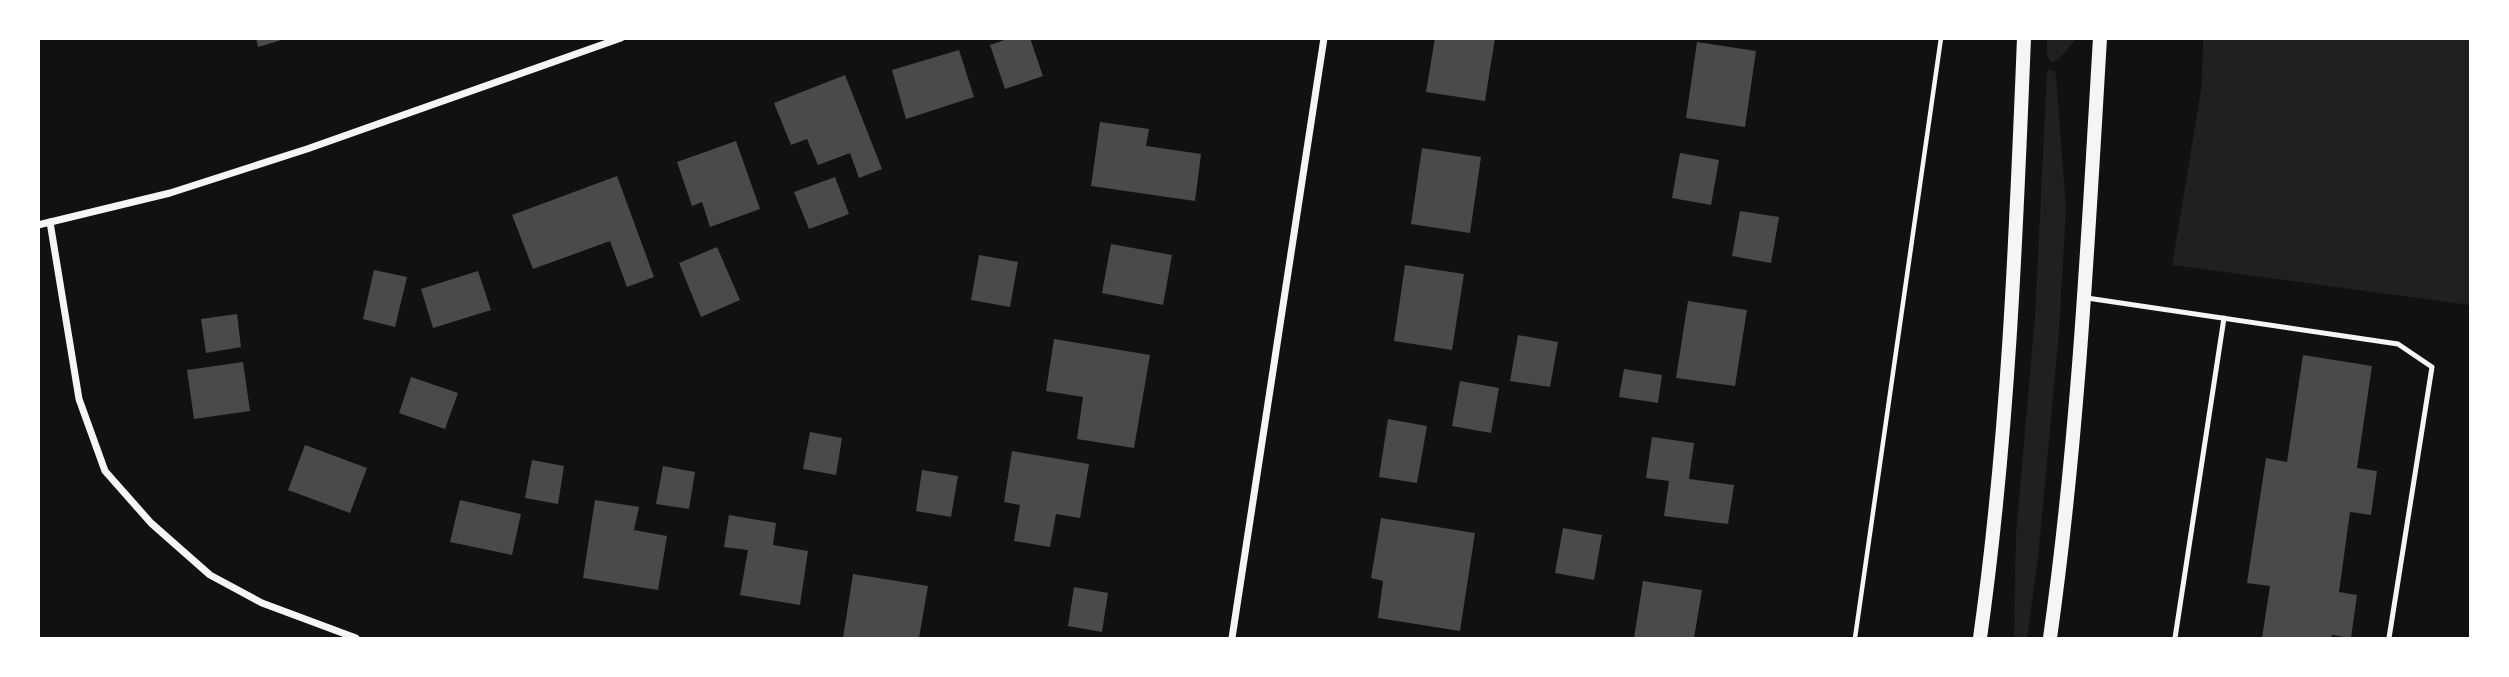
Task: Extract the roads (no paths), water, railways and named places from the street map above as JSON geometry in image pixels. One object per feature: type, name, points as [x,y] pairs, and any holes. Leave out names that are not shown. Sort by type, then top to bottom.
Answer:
[{"type":"main road","points":[[1980,639],[2002,446],[2017,215],[2024,38]]},
{"type":"main road","points":[[2050,639],[2085,298],[2100,38]]},
{"type":"street","points":[[38,225],[170,193],[307,149],[621,38]]},
{"type":"street","points":[[1232,639],[1324,38]]},
{"type":"street","points":[[50,222],[79,399],[105,471],[151,523],[210,575],[262,603],[356,639]]},
{"type":"lane","points":[[2085,298],[2398,344],[2432,367],[2389,639]]},
{"type":"lane","points":[[2175,639],[2224,318]]}]
